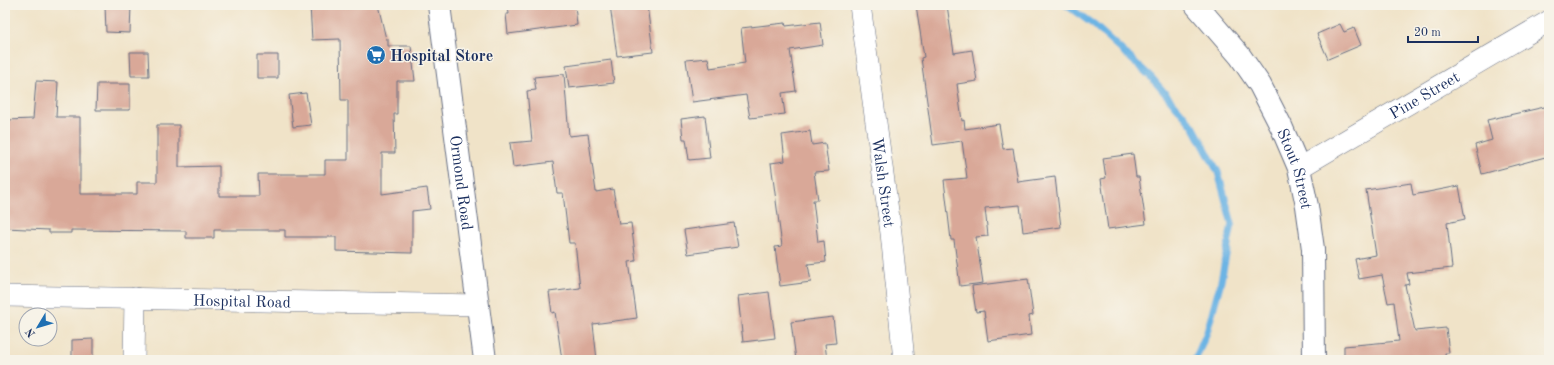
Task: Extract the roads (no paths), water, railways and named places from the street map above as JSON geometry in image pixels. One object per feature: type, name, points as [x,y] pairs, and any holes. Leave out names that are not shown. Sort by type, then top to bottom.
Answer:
[{"type":"street","name":"Ormond Road","points":[[439,5],[485,360]]},
{"type":"street","name":"Walsh Street","points":[[860,5],[891,233],[904,360]]},
{"type":"street","name":"Stout Street","points":[[1196,5],[1236,51],[1260,85],[1281,126],[1299,168],[1307,206],[1313,249],[1314,360]]},
{"type":"street","name":"Pine Street","points":[[1299,168],[1549,21]]},
{"type":"street","name":"Hospital Road","points":[[5,296],[478,305]]},
{"type":"street","points":[[134,360],[135,298]]},
{"type":"waterway","points":[[1066,5],[1094,25],[1151,77],[1193,126],[1218,172],[1232,224],[1221,281],[1207,332],[1195,360]]},
{"type":"place","name":"Hospital Store","points":[[376,55]]}]
